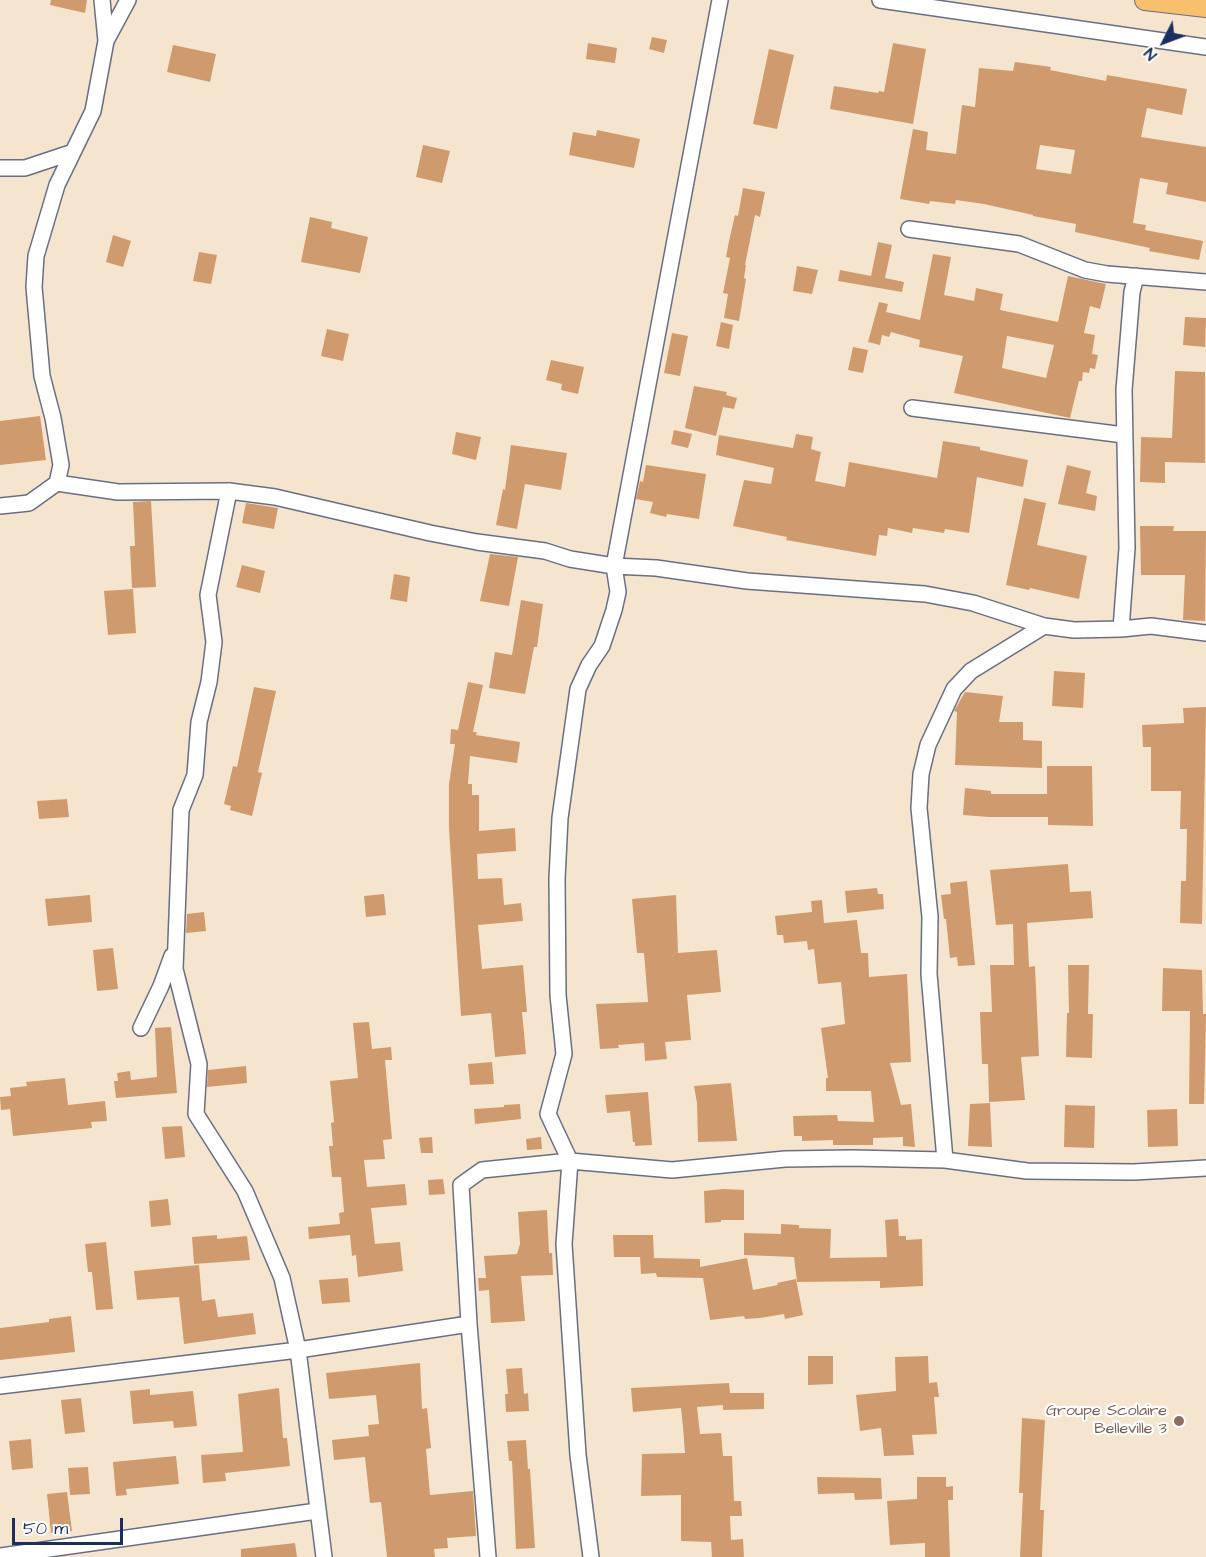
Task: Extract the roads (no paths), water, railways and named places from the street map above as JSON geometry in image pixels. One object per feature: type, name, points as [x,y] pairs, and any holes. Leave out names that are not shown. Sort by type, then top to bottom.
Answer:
[{"type":"main road","points":[[1145,0],[1206,7]]},
{"type":"street","points":[[0,506],[28,503],[57,483],[61,465],[53,418],[42,376],[35,277],[36,256],[57,185],[93,111],[106,41],[102,0]]},
{"type":"street","points":[[106,41],[128,0]]},
{"type":"street","points":[[591,1557],[578,1455],[564,1244],[570,1161],[548,1114],[564,1054],[558,994],[557,879],[560,818],[578,690],[589,665],[602,646],[618,592],[614,566],[720,0]]},
{"type":"street","points":[[880,0],[1206,47]]},
{"type":"street","points":[[0,168],[25,168],[73,152]]},
{"type":"street","points":[[909,229],[1019,244],[1085,270],[1107,274],[1206,282]]},
{"type":"street","points":[[1121,629],[1127,548],[1124,435],[1127,347],[1132,292],[1136,276]]},
{"type":"street","points":[[912,408],[1124,435]]},
{"type":"street","points":[[57,483],[118,492],[229,490],[275,497],[453,537],[545,551],[570,559],[614,566],[656,568],[747,581],[926,594],[973,603],[1044,626],[1074,630],[1151,626],[1206,633]]},
{"type":"street","points":[[229,490],[208,595],[214,642],[209,682],[199,722],[195,775],[181,810],[175,969],[199,1064],[196,1114],[245,1191],[282,1278],[298,1350],[324,1557]]},
{"type":"street","points":[[945,1160],[929,974],[930,917],[919,808],[921,774],[928,745],[954,689],[971,671],[1044,626]]},
{"type":"street","points":[[141,1028],[176,947]]},
{"type":"street","points":[[488,1557],[469,1324],[461,1185],[482,1170],[570,1161],[672,1170],[785,1159],[945,1160],[1027,1171],[1134,1172],[1206,1168]]},
{"type":"street","points":[[0,1386],[298,1350],[469,1324]]},
{"type":"street","points":[[0,1556],[317,1511]]},
{"type":"place","name":"Groupe Scolaire Belleville 3","points":[[1179,1421]]}]
